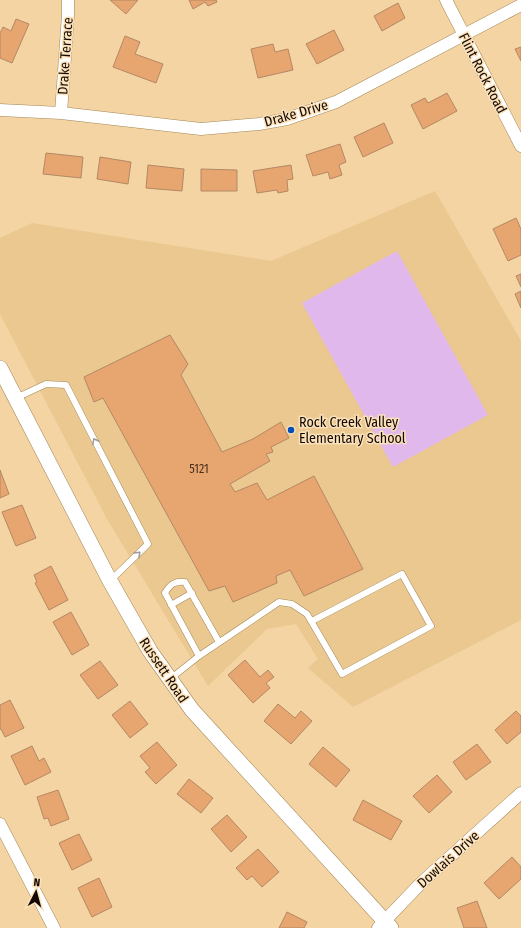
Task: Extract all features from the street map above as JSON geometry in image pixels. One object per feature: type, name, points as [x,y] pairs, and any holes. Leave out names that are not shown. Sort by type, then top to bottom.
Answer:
[{"type":"street","name":"Drake Terrace","points":[[61,113],[68,0]]},
{"type":"street","name":"Flint Rock Road","points":[[446,0],[521,146]]},
{"type":"street","name":"Drake Drive","points":[[0,110],[61,113],[201,129],[259,124],[287,119],[336,102],[521,5]]},
{"type":"street","name":"Russett Road","points":[[0,368],[110,581],[150,651],[192,710],[384,926]]},
{"type":"street","name":"Dowlais Drive","points":[[384,926],[422,883],[521,793]]},
{"type":"street","points":[[0,824],[54,928]]},
{"type":"lane","points":[[16,398],[46,384],[66,385],[148,544],[110,581]]},
{"type":"lane","points":[[170,679],[198,656],[280,602],[292,604],[308,614],[342,674],[431,626],[402,574],[312,621]]},
{"type":"lane","points":[[198,656],[165,593],[168,586],[177,581],[185,582],[219,642]]},
{"type":"lane","points":[[171,605],[192,593]]},
{"type":"shaded area","name":"Rock Creek Valley Elementary School","points":[[435,191],[521,341],[521,620],[353,707],[308,668],[318,659],[296,624],[267,629],[208,686],[107,519],[0,314],[0,238],[32,223],[271,261]]},
{"type":"shaded area","points":[[397,251],[488,415],[393,467],[302,303]]},
{"type":"building","points":[[110,0],[138,0],[126,14]]},
{"type":"building","points":[[189,0],[216,0],[217,2],[208,6],[205,2],[193,9]]},
{"type":"building","points":[[398,3],[405,18],[382,31],[374,16]]},
{"type":"building","points":[[16,19],[29,24],[12,63],[0,58],[0,33],[3,27],[11,31]]},
{"type":"building","points":[[334,30],[344,50],[317,64],[306,44]]},
{"type":"building","points":[[125,36],[140,42],[135,54],[163,64],[156,83],[113,67]]},
{"type":"building","points":[[273,44],[275,52],[288,49],[293,70],[258,78],[251,49]]},
{"type":"building","points":[[521,47],[521,61],[515,49]]},
{"type":"building","points":[[447,93],[457,111],[423,129],[411,105],[425,98],[428,103]]},
{"type":"building","points":[[384,123],[393,143],[363,157],[354,137]]},
{"type":"building","points":[[340,144],[346,162],[339,165],[342,175],[330,179],[328,172],[313,176],[306,155]]},
{"type":"building","points":[[46,153],[83,157],[81,178],[43,174]]},
{"type":"building","points":[[100,157],[131,162],[128,184],[97,179]]},
{"type":"building","points":[[148,165],[184,169],[182,191],[146,188]]},
{"type":"building","points":[[291,165],[293,179],[287,180],[288,191],[278,193],[277,190],[257,193],[253,171]]},
{"type":"building","points":[[201,169],[237,170],[237,191],[201,191]]},
{"type":"building","points":[[516,218],[521,229],[521,255],[508,261],[493,229]]},
{"type":"building","points":[[521,274],[521,287],[516,276]]},
{"type":"building","points":[[521,291],[521,308],[515,294]]},
{"type":"building","name":"Rock Creek Valley Elementary School","points":[[170,335],[188,364],[181,375],[222,452],[253,439],[281,422],[289,438],[271,447],[273,452],[266,454],[270,461],[230,484],[235,492],[257,483],[267,500],[314,476],[363,569],[304,596],[290,570],[276,576],[277,583],[233,602],[225,586],[209,591],[103,398],[94,402],[84,377]]},
{"type":"building","points":[[0,470],[9,494],[0,498]]},
{"type":"building","points":[[22,505],[36,538],[16,546],[2,512]]},
{"type":"building","points":[[51,566],[68,600],[49,610],[35,583],[37,582],[34,575]]},
{"type":"building","points":[[71,612],[89,645],[72,655],[53,622]]},
{"type":"building","points":[[245,660],[260,677],[268,670],[274,677],[266,683],[270,688],[253,703],[228,675]]},
{"type":"building","points":[[100,661],[118,685],[98,699],[80,675]]},
{"type":"building","points":[[10,700],[24,728],[5,737],[0,729],[0,705]]},
{"type":"building","points":[[130,701],[148,724],[130,738],[112,715]]},
{"type":"building","points":[[278,704],[295,718],[301,711],[312,721],[291,744],[264,721]]},
{"type":"building","points":[[516,711],[521,716],[521,732],[507,744],[495,730]]},
{"type":"building","points":[[157,742],[177,765],[156,784],[145,772],[150,768],[140,756]]},
{"type":"building","points":[[477,744],[491,762],[466,780],[453,762]]},
{"type":"building","points":[[32,746],[39,761],[44,758],[51,772],[25,785],[11,756]]},
{"type":"building","points":[[323,747],[350,770],[336,787],[309,764]]},
{"type":"building","points":[[437,775],[452,792],[429,813],[413,796]]},
{"type":"building","points":[[189,779],[213,798],[201,813],[177,794]]},
{"type":"building","points":[[58,790],[69,819],[51,826],[48,818],[44,819],[37,797]]},
{"type":"building","points":[[363,800],[402,821],[391,840],[353,820]]},
{"type":"building","points":[[227,815],[247,837],[231,852],[211,829]]},
{"type":"building","points":[[79,834],[92,860],[72,870],[59,843]]},
{"type":"building","points":[[258,849],[279,872],[262,887],[252,876],[247,880],[236,868]]},
{"type":"building","points":[[512,857],[521,867],[521,879],[499,899],[484,883]]},
{"type":"building","points":[[99,878],[112,907],[92,917],[78,888]]},
{"type":"building","points":[[477,901],[487,928],[464,928],[457,908]]},
{"type":"building","points":[[287,912],[307,922],[304,928],[279,928]]},
{"type":"place","name":"Rock Creek Valley Elementary School","points":[[291,430]]}]
